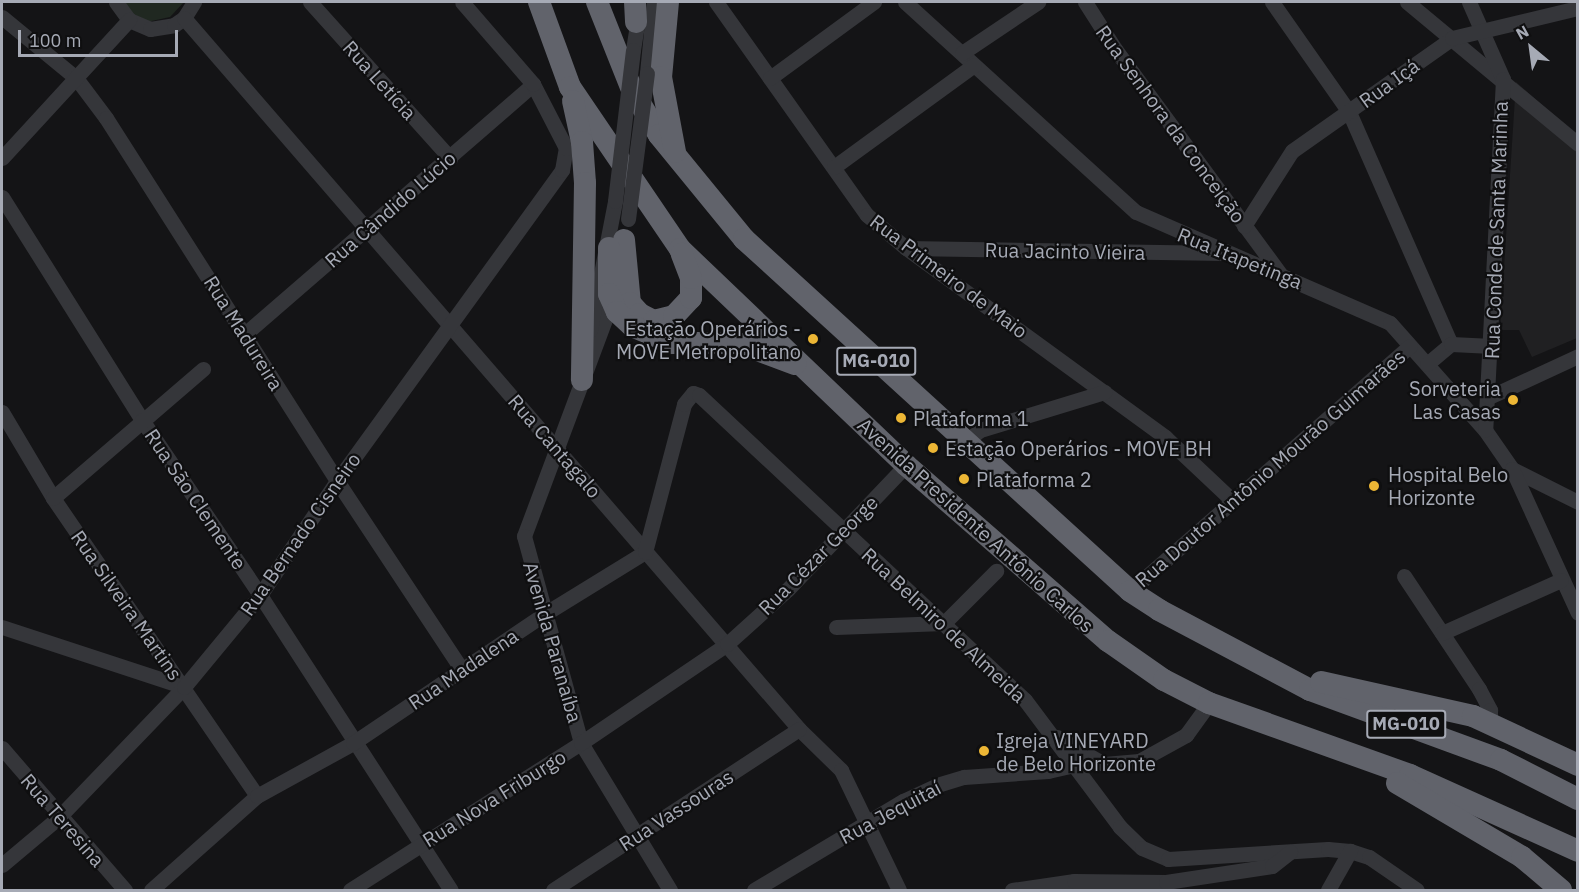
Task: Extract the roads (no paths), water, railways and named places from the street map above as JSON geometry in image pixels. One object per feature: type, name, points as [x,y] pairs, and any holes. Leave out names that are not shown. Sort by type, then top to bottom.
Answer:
[{"type":"highway","name":"Avenida Presidente Antônio Carlos","points":[[538,2],[570,87],[680,249],[906,465],[1108,641],[1164,680],[1209,703],[1410,775],[1578,851]]},
{"type":"highway","points":[[669,2],[662,91],[676,160]]},
{"type":"highway","name":"MG-010","points":[[599,6],[632,90],[676,160],[744,239],[964,443],[1130,591],[1159,610],[1310,690],[1501,760],[1578,799]]},
{"type":"highway","points":[[570,87],[582,142],[585,183],[582,380]]},
{"type":"highway","points":[[620,236],[630,303],[640,314],[654,321],[674,316],[691,298],[691,278],[680,249]]},
{"type":"highway","points":[[620,236],[608,289],[612,304],[627,323],[672,343],[738,343],[786,362],[802,365]]},
{"type":"highway","points":[[1269,667],[1490,723],[1578,765]]},
{"type":"highway","points":[[1341,751],[1489,836],[1522,857],[1561,891]]},
{"type":"street","points":[[116,2],[129,20],[150,29],[162,29],[184,18],[194,2]]},
{"type":"street","name":"Rua Letícia","points":[[310,2],[450,158]]},
{"type":"street","points":[[462,2],[533,84]]},
{"type":"street","points":[[620,236],[647,73],[654,2]]},
{"type":"street","name":"Rua Primeiro de Maio","points":[[716,2],[867,215],[906,248],[1166,437],[1233,501]]},
{"type":"street","points":[[770,78],[874,2]]},
{"type":"street","name":"Rua Itapetinga","points":[[905,2],[1136,212],[1224,253],[1371,312],[1390,323],[1485,430],[1512,469],[1578,502]]},
{"type":"street","points":[[962,53],[1038,2]]},
{"type":"street","name":"Rua Senhora da Conceição","points":[[1085,2],[1280,274]]},
{"type":"street","points":[[1272,2],[1349,112],[1451,345]]},
{"type":"street","points":[[1407,2],[1503,79],[1578,144]]},
{"type":"street","name":"Rua Conde de Santa Marinha","points":[[1468,2],[1479,32],[1503,79],[1492,346],[1485,430]]},
{"type":"street","name":"Avenida Paranaíba","points":[[582,380],[620,236],[615,201],[637,8]]},
{"type":"street","name":"Rua Içá","points":[[1244,226],[1292,150],[1452,38],[1578,8]]},
{"type":"street","name":"Rua Madureira","points":[[2,17],[76,78],[106,118],[246,333],[337,481],[462,670]]},
{"type":"street","name":"Rua Cantagalo","points":[[184,18],[364,231],[557,447],[799,729],[841,770],[868,822],[899,891]]},
{"type":"street","points":[[2,158],[129,20]]},
{"type":"street","points":[[834,167],[974,65]]},
{"type":"street","name":"Rua Cândido Lúcio","points":[[246,333],[533,84]]},
{"type":"street","name":"Rua Bernado Cisneiro","points":[[2,865],[59,817],[184,687],[261,595],[337,481],[562,170],[566,148],[533,84]]},
{"type":"street","name":"Rua São Clemente","points":[[2,197],[142,420],[261,595],[353,743],[451,891]]},
{"type":"street","name":"Rua Jacinto Vieira","points":[[906,248],[1224,253]]},
{"type":"street","name":"Avenida Paranaíba","points":[[612,304],[524,536],[581,743],[670,891]]},
{"type":"street","points":[[595,347],[610,330],[627,323]]},
{"type":"street","points":[[1427,364],[1451,345],[1492,346]]},
{"type":"street","name":"Rua Doutor Antônio Mourão Guimarães","points":[[1130,591],[1410,346]]},
{"type":"street","points":[[1489,397],[1578,357]]},
{"type":"street","points":[[53,498],[203,369]]},
{"type":"street","points":[[964,443],[980,430],[1104,392]]},
{"type":"street","name":"Rua Belmiro de Almeida","points":[[645,552],[684,404],[693,393],[699,395],[1025,700],[1120,827],[1142,848],[1168,859],[1350,851]]},
{"type":"street","name":"Rua Silveira Martins","points":[[2,412],[53,498],[257,796]]},
{"type":"street","name":"Rua Cézar George","points":[[727,644],[843,532],[906,465]]},
{"type":"street","points":[[1512,469],[1578,613]]},
{"type":"street","name":"Rua Madalena","points":[[151,891],[257,796],[353,743],[546,613],[645,552]]},
{"type":"street","points":[[836,627],[944,623],[996,571]]},
{"type":"street","points":[[1404,576],[1479,689],[1490,710],[1490,723]]},
{"type":"street","points":[[1442,633],[1561,580]]},
{"type":"street","points":[[2,627],[184,687]]},
{"type":"street","name":"Rua Nova Friburgo","points":[[350,891],[581,743],[727,644]]},
{"type":"street","points":[[1052,734],[1104,764],[1120,765],[1172,746],[1186,735],[1209,703]]},
{"type":"street","name":"Rua Vassouras","points":[[553,891],[799,729]]},
{"type":"street","name":"Rua Teresina","points":[[2,748],[125,891]]},
{"type":"street","name":"Rua Jequitaí","points":[[754,891],[903,801],[964,777],[1048,771],[1073,765]]},
{"type":"street","points":[[1328,891],[1350,851],[1369,857],[1417,891]]},
{"type":"street","points":[[1012,891],[1074,881],[1166,882],[1272,866],[1290,852]]},
{"type":"place","name":"Estação Operários - MOVE Metropolitano","points":[[813,339]]},
{"type":"place","name":"Sorveteria Las Casas","points":[[1513,400]]},
{"type":"place","name":"Plataforma 1","points":[[901,418]]},
{"type":"place","name":"Estação Operários - MOVE BH","points":[[933,448]]},
{"type":"place","name":"Plataforma 2","points":[[964,479]]},
{"type":"place","name":"Hospital Belo Horizonte","points":[[1374,486]]},
{"type":"place","name":"Igreja VINEYARD de Belo Horizonte","points":[[984,751]]}]
